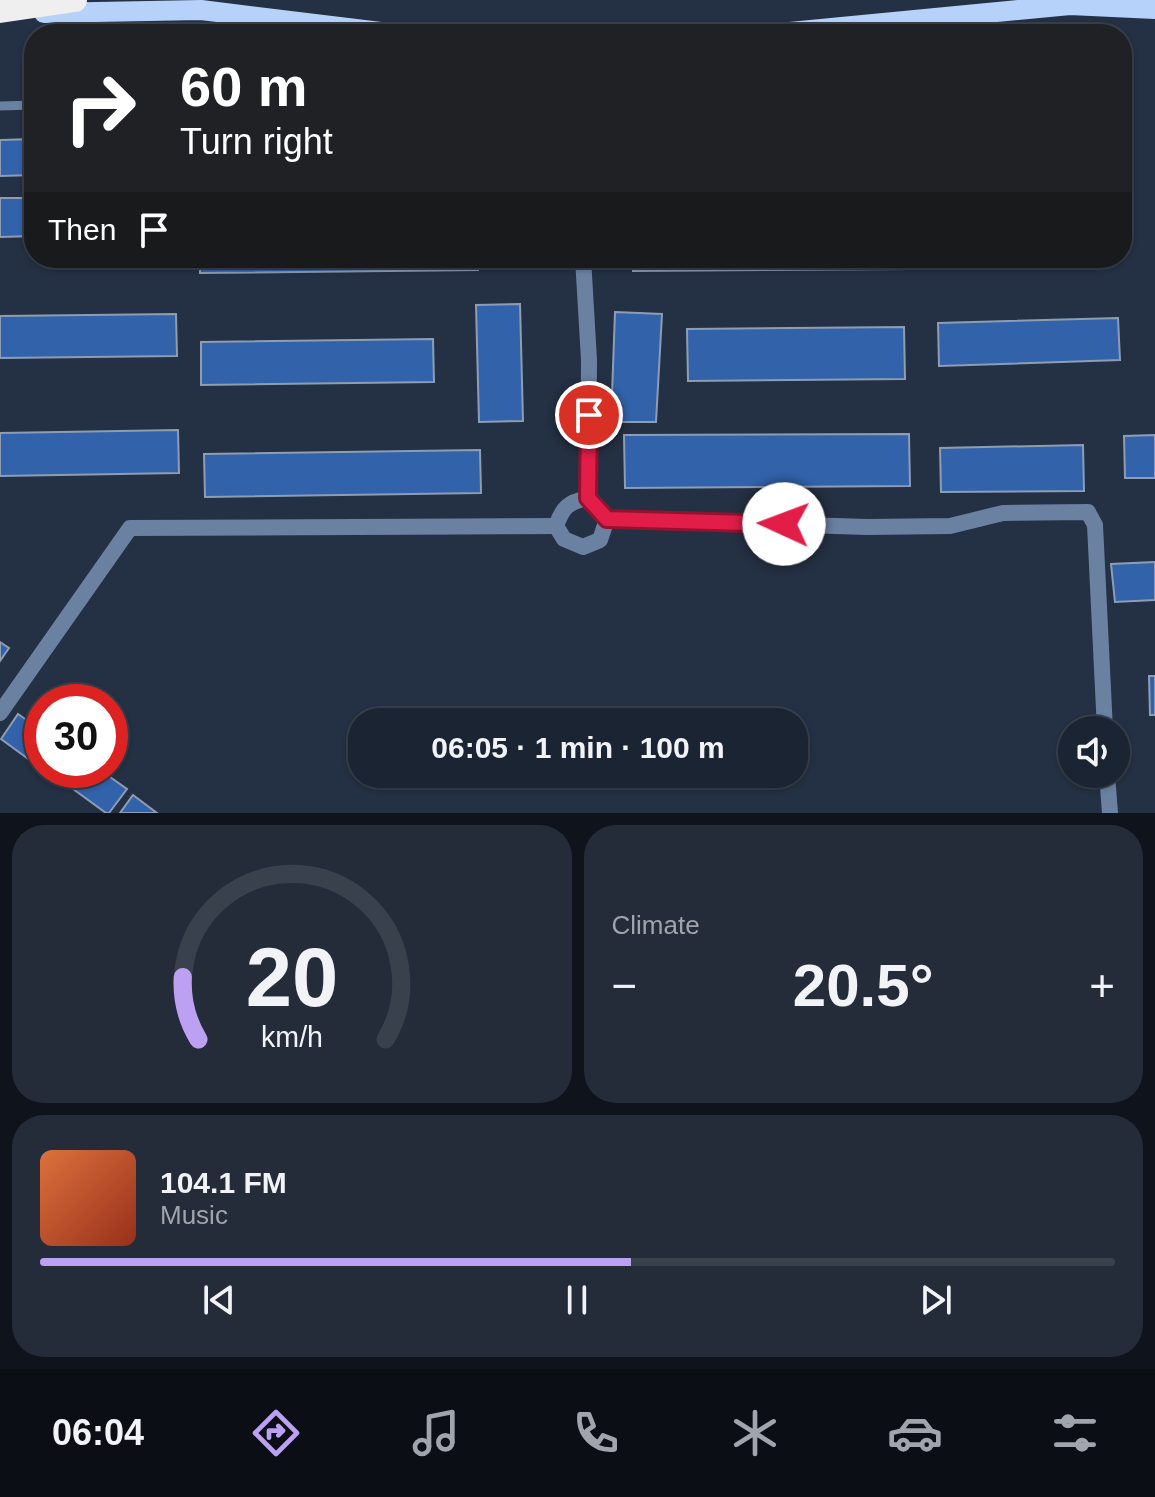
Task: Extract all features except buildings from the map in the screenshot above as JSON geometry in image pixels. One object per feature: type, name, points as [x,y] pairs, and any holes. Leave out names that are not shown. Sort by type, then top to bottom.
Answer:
[{"type":"highway","points":[[0,13],[75,0]]},
{"type":"main road","points":[[866,24],[1070,3],[1155,9]]},
{"type":"main road","points":[[0,13],[201,10],[315,24]]},
{"type":"street","points":[[584,268],[589,360],[588,498],[607,519],[868,527],[950,526],[1003,513],[1088,512],[1095,525],[1104,716]]},
{"type":"street","points":[[556,526],[562,509],[571,501],[588,498]]},
{"type":"street","points":[[556,526],[564,539],[583,547],[600,540],[607,519]]},
{"type":"street","points":[[0,713],[130,528],[556,526]]},
{"type":"street","points":[[1108,788],[1110,813]]},
{"type":"lane","points":[[0,106],[24,105]]},
{"type":"route","points":[[589,415],[588,498],[607,519],[784,524]]}]
